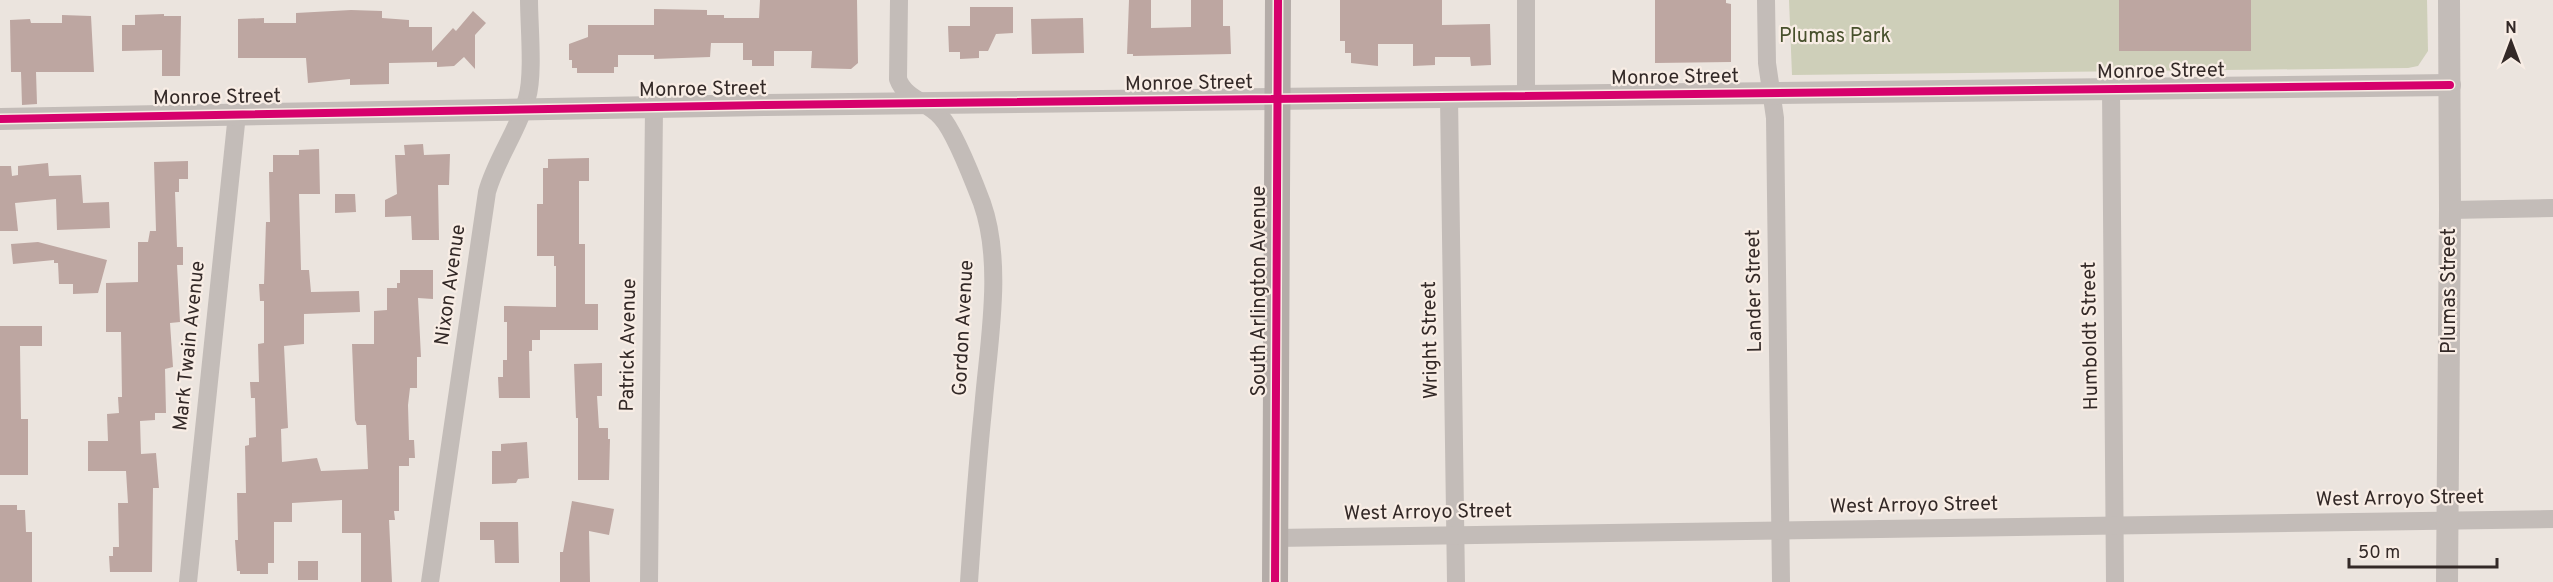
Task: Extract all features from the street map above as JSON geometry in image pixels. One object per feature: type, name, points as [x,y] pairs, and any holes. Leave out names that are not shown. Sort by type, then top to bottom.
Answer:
[{"type":"main road","name":"South Arlington Avenue","points":[[1275,582],[1278,0]]},
{"type":"street","name":"Nixon Avenue","points":[[430,582],[487,192],[496,165],[523,109],[529,90],[529,0]]},
{"type":"street","name":"Gordon Avenue","points":[[898,0],[898,79],[903,90],[926,104],[941,117],[951,132],[982,204],[991,248],[991,325],[969,582]]},
{"type":"street","points":[[1526,0],[1526,96]]},
{"type":"street","name":"Lander Street","points":[[1766,0],[1767,63],[1775,118],[1781,582]]},
{"type":"street","name":"Plumas Street","points":[[2447,582],[2449,0]]},
{"type":"street","name":"Monroe Street","points":[[0,118],[523,109],[2450,85]]},
{"type":"street","name":"Humboldt Street","points":[[2111,89],[2115,582]]},
{"type":"street","name":"Wright Street","points":[[1449,97],[1456,582]]},
{"type":"street","name":"Patrick Avenue","points":[[649,582],[654,108]]},
{"type":"street","name":"Mark Twain Avenue","points":[[188,582],[237,114]]},
{"type":"street","points":[[2450,210],[2553,208]]},
{"type":"street","name":"West Arroyo Street","points":[[1275,538],[2553,519]]},
{"type":"green space","name":"Plumas Park","points":[[1789,0],[2427,0],[2428,51],[2418,66],[2408,68],[1792,75]]},
{"type":"building","points":[[760,0],[857,0],[858,63],[851,69],[811,68],[812,51],[774,51],[774,66],[752,66],[752,60],[743,60],[743,43],[711,43],[710,57],[654,59],[654,55],[618,55],[618,67],[614,67],[614,73],[577,73],[577,68],[572,68],[572,60],[569,60],[569,44],[588,37],[588,25],[654,25],[654,9],[707,10],[707,15],[724,15],[724,18],[759,18]]},
{"type":"building","points":[[1129,0],[1151,0],[1151,28],[1191,27],[1191,0],[1223,0],[1223,26],[1230,26],[1231,54],[1133,56],[1133,54],[1127,54]]},
{"type":"building","points":[[1340,0],[1442,0],[1442,25],[1490,24],[1491,65],[1471,66],[1470,57],[1435,57],[1435,65],[1413,66],[1413,44],[1378,44],[1378,66],[1351,63],[1351,53],[1345,53],[1345,41],[1340,41]]},
{"type":"building","points":[[1655,0],[1726,0],[1726,3],[1731,4],[1731,62],[1655,63]]},
{"type":"building","points":[[2119,0],[2251,0],[2251,51],[2119,51]]},
{"type":"building","points":[[970,7],[1013,7],[1013,33],[996,34],[988,51],[979,51],[979,58],[960,59],[960,52],[949,52],[948,26],[970,26]]},
{"type":"building","points":[[382,11],[382,18],[409,20],[409,27],[432,27],[432,51],[453,28],[456,31],[473,11],[486,23],[475,35],[475,69],[464,57],[454,66],[437,67],[437,62],[389,63],[389,84],[350,85],[350,79],[308,83],[306,58],[238,58],[238,19],[264,18],[264,23],[296,23],[296,13]]},
{"type":"building","points":[[164,14],[164,16],[181,16],[180,76],[162,76],[162,50],[122,51],[122,25],[135,25],[135,15]]},
{"type":"building","points":[[62,15],[91,16],[94,72],[36,72],[37,104],[22,105],[21,72],[11,72],[10,20],[30,19],[31,23],[62,23]]},
{"type":"building","points":[[1083,18],[1084,53],[1032,54],[1031,19]]},
{"type":"building","points":[[423,144],[424,155],[450,154],[449,185],[438,185],[439,240],[412,240],[411,216],[385,217],[385,200],[397,194],[395,155],[405,155],[404,145]]},
{"type":"building","points":[[319,149],[320,194],[299,194],[301,270],[309,270],[311,292],[359,291],[360,312],[304,314],[304,344],[284,346],[288,428],[281,429],[282,462],[317,458],[321,471],[368,469],[366,425],[357,425],[355,420],[352,344],[374,344],[374,311],[387,310],[387,288],[397,288],[397,283],[400,283],[400,270],[433,270],[433,299],[418,298],[421,357],[417,357],[417,388],[410,388],[408,405],[409,440],[414,440],[415,458],[409,458],[409,466],[399,466],[399,511],[394,511],[395,520],[389,520],[392,582],[361,582],[361,533],[342,533],[342,500],[292,503],[292,522],[274,522],[274,563],[268,563],[268,574],[240,574],[240,571],[237,571],[235,540],[238,540],[237,493],[246,493],[245,446],[249,445],[249,438],[256,437],[255,398],[251,398],[250,382],[259,382],[258,344],[264,343],[264,301],[260,301],[259,284],[264,284],[266,222],[270,222],[269,172],[273,172],[273,155],[299,155],[299,150]]},
{"type":"building","points":[[589,158],[589,181],[579,181],[579,244],[585,244],[585,304],[598,304],[598,330],[540,330],[540,340],[532,340],[532,351],[529,351],[530,398],[499,398],[498,377],[503,377],[503,360],[507,360],[507,322],[504,322],[504,306],[556,307],[554,256],[537,256],[537,204],[543,204],[543,168],[548,168],[548,159]]},
{"type":"building","points":[[188,161],[188,179],[179,179],[179,192],[175,192],[177,247],[183,247],[183,265],[177,265],[180,322],[170,323],[173,367],[165,369],[166,413],[155,413],[155,420],[140,421],[141,454],[156,453],[159,488],[153,488],[152,572],[110,572],[109,556],[113,556],[113,547],[119,547],[118,503],[128,503],[126,471],[88,471],[88,441],[108,441],[107,414],[119,413],[118,397],[122,397],[121,332],[106,332],[106,283],[138,282],[138,242],[148,242],[150,231],[156,231],[154,162]]},
{"type":"building","points":[[48,163],[49,176],[81,175],[83,203],[109,202],[110,228],[57,230],[56,199],[15,203],[18,231],[0,231],[0,166],[11,166],[12,176],[18,175],[18,166]]},
{"type":"building","points":[[335,194],[355,194],[356,212],[335,213]]},
{"type":"building","points":[[38,242],[107,260],[98,293],[73,294],[73,284],[59,284],[58,263],[54,263],[54,260],[13,264],[11,244]]},
{"type":"building","points":[[0,326],[42,326],[42,346],[20,346],[21,419],[28,419],[28,475],[0,475]]},
{"type":"building","points":[[602,363],[602,396],[597,396],[599,428],[608,428],[608,439],[610,439],[609,480],[578,480],[578,418],[576,418],[574,364]]},
{"type":"building","points":[[527,442],[529,478],[518,479],[516,483],[492,484],[492,451],[501,451],[501,444]]},
{"type":"building","points":[[572,501],[614,509],[609,535],[589,531],[590,582],[560,582],[560,552],[563,552]]},
{"type":"building","points":[[0,505],[17,505],[17,510],[25,510],[26,532],[32,532],[32,582],[0,582]]},
{"type":"building","points":[[480,522],[518,522],[519,563],[495,563],[494,540],[480,540]]},
{"type":"building","points":[[298,561],[318,561],[318,580],[298,580]]},
{"type":"cycle path","points":[[1275,582],[1278,0]]},
{"type":"cycle path","points":[[0,119],[766,105],[2450,85]]}]
